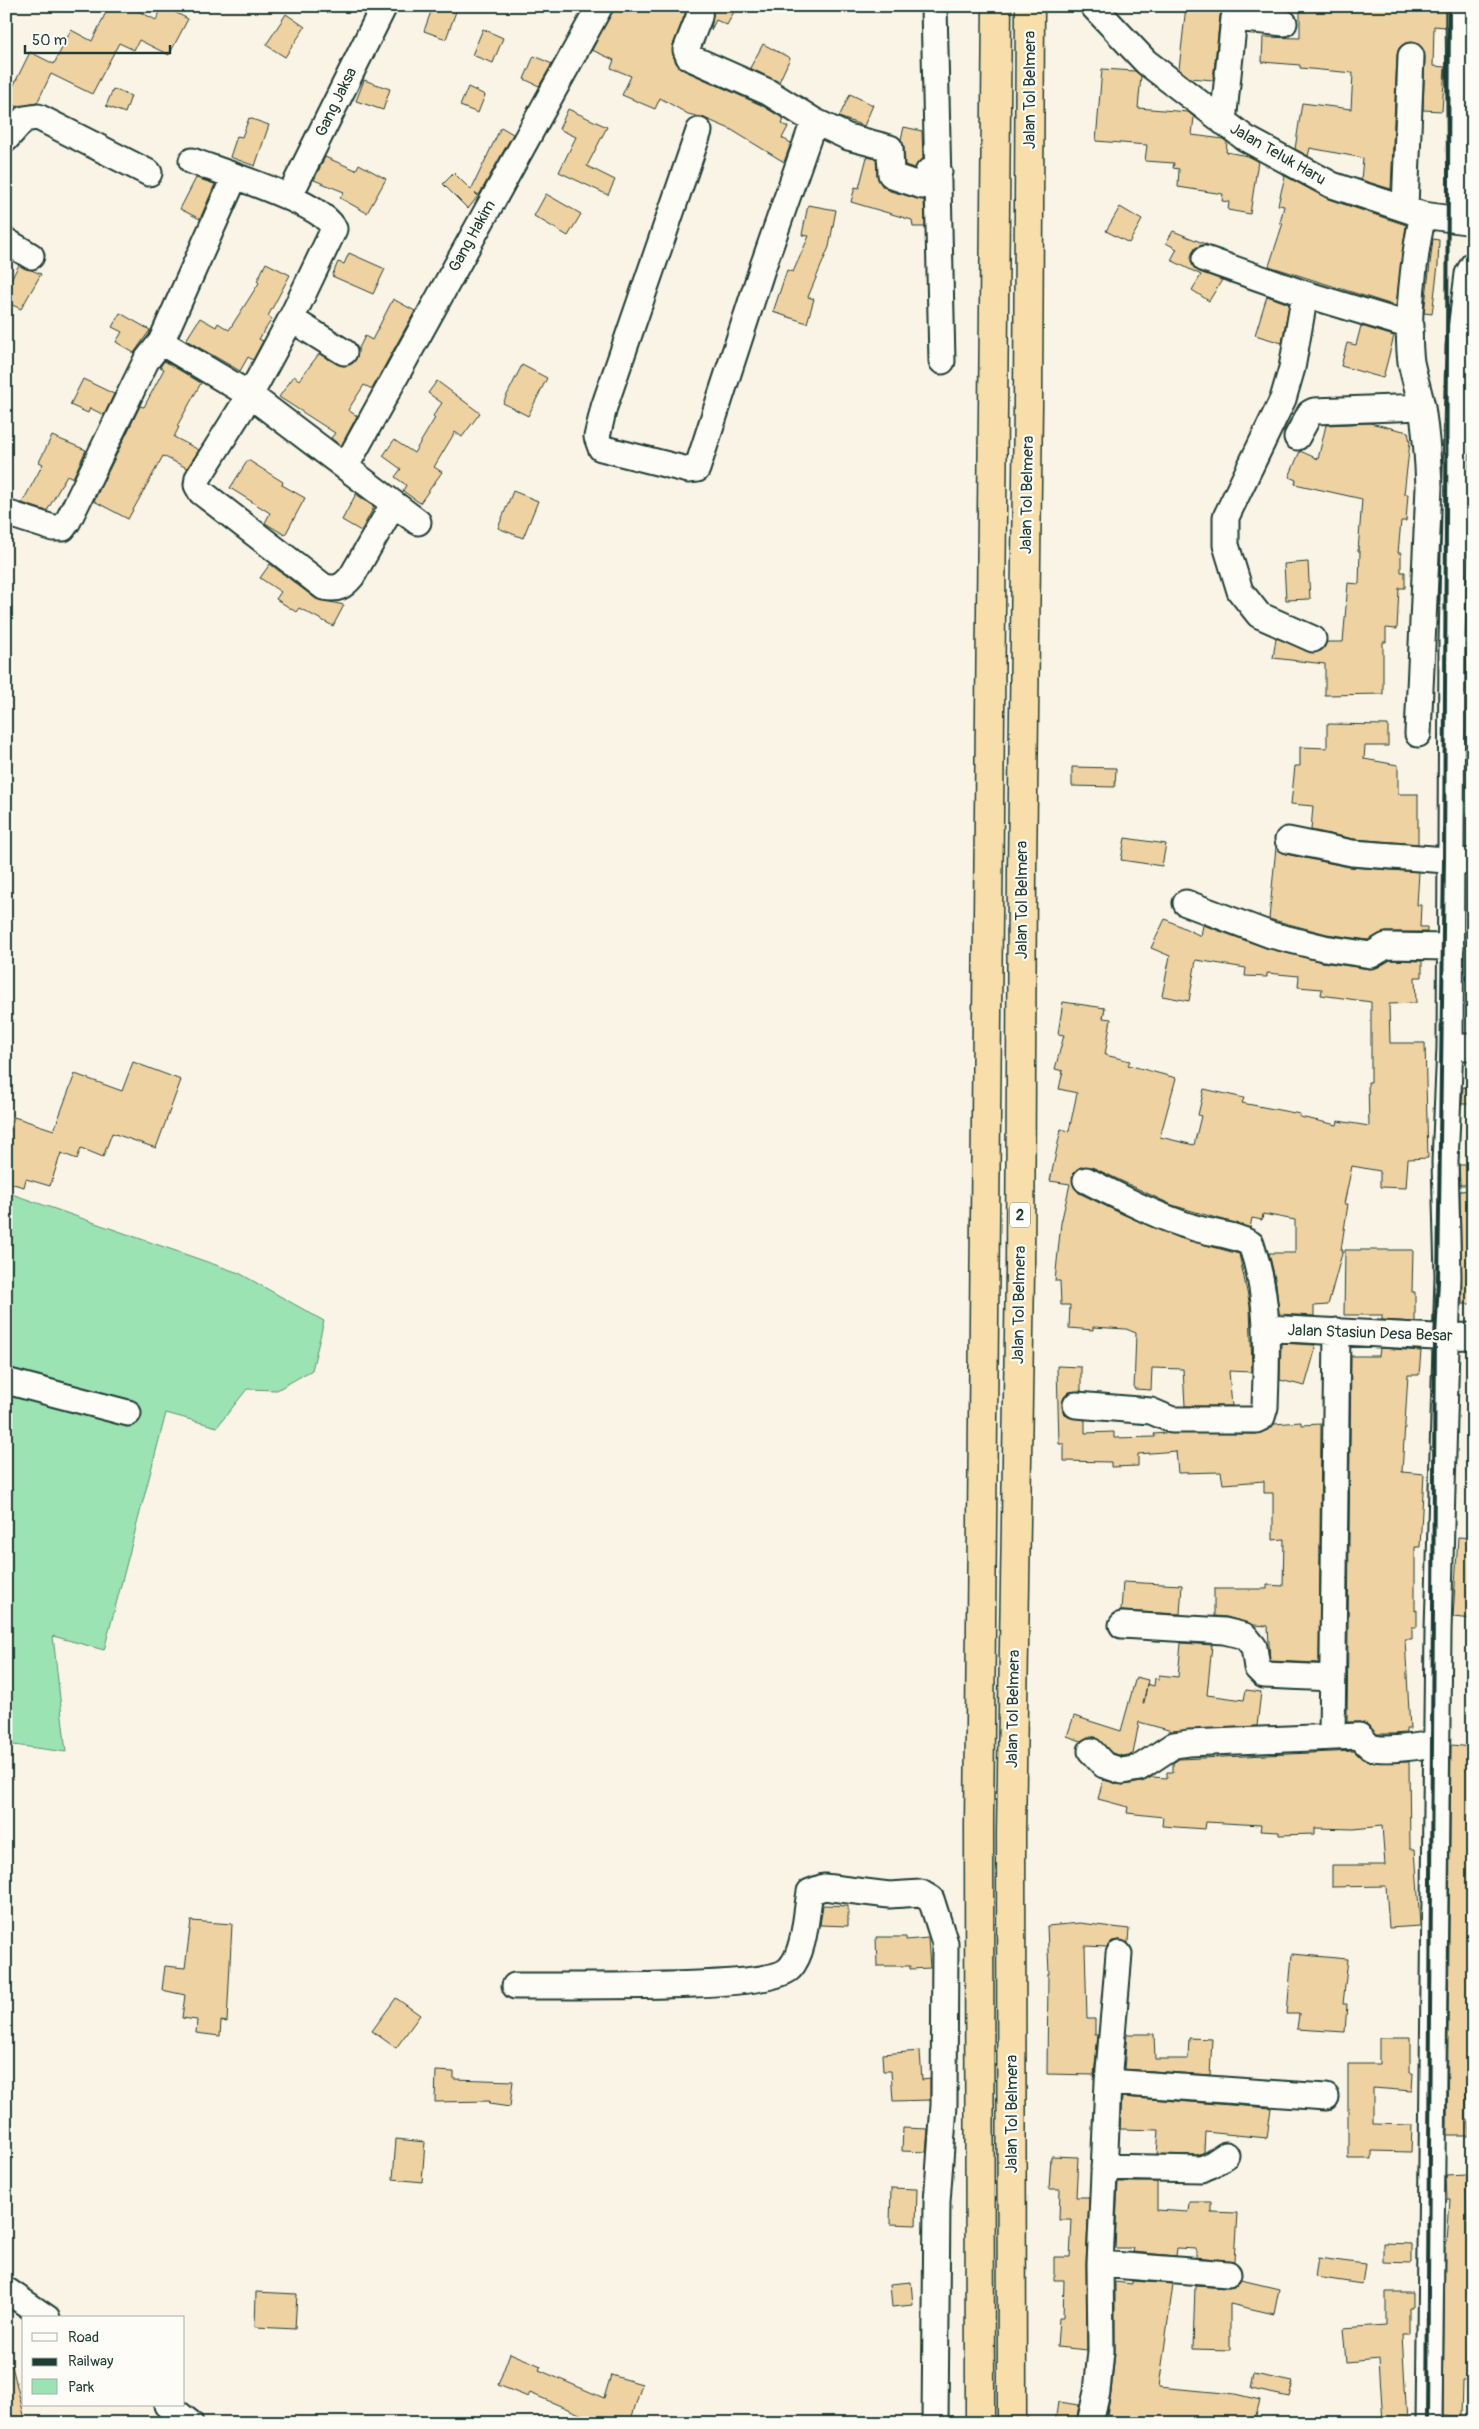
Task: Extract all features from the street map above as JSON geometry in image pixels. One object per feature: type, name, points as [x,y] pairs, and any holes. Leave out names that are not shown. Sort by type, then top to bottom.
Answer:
[{"type":"highway","name":"Jalan Tol Belmera","points":[[980,2423],[979,1805],[997,6]]},
{"type":"highway","name":"Jalan Tol Belmera","points":[[1012,2423],[1011,1833],[1020,1272],[1030,6]]},
{"type":"street","name":"Gang Jaksa","points":[[289,197],[384,6]]},
{"type":"street","name":"Gang Hakim","points":[[346,466],[600,6]]},
{"type":"street","points":[[700,6],[699,17],[686,50],[689,57],[768,92],[814,121],[848,137],[890,148],[891,174],[895,177],[922,186],[925,185],[928,172],[939,172]]},
{"type":"street","points":[[934,6],[942,361]]},
{"type":"street","name":"Jalan Teluk Haru","points":[[1093,6],[1146,62],[1245,138],[1332,185],[1414,211],[1467,221]]},
{"type":"street","points":[[1459,6],[1467,221]]},
{"type":"street","points":[[1224,122],[1235,12],[1284,23]]},
{"type":"street","points":[[1411,56],[1414,211],[1417,242],[1410,326],[1411,362],[1422,407],[1429,486],[1418,734]]},
{"type":"street","points":[[6,139],[24,119],[38,117],[149,173]]},
{"type":"street","points":[[699,131],[604,407],[597,437],[601,448],[688,470],[697,469],[762,269],[814,121]]},
{"type":"street","points":[[192,161],[289,197],[331,221],[334,229],[291,319],[250,396],[198,478],[197,485],[201,492],[324,587],[334,589],[345,585],[393,505]]},
{"type":"street","points":[[6,513],[53,528],[63,528],[68,521],[146,361],[160,342],[234,178]]},
{"type":"street","points":[[6,241],[31,256]]},
{"type":"street","points":[[1205,259],[1305,294],[1410,326]]},
{"type":"street","points":[[1429,2423],[1436,1743],[1448,1276],[1446,1162],[1461,1047],[1451,947],[1461,862],[1458,346],[1468,274],[1473,265]]},
{"type":"street","points":[[1305,294],[1292,368],[1283,399],[1226,517],[1226,544],[1240,591],[1259,615],[1313,639]]},
{"type":"street","points":[[291,319],[344,352]]},
{"type":"street","points":[[160,342],[250,396],[346,466],[393,505],[418,522]]},
{"type":"street","points":[[1297,438],[1310,413],[1314,411],[1422,407]]},
{"type":"street","points":[[1288,840],[1352,853],[1461,862]]},
{"type":"street","points":[[1186,903],[1271,935],[1324,948],[1371,955],[1381,948],[1392,946],[1451,947]]},
{"type":"street","points":[[1076,1405],[1151,1412],[1172,1420],[1256,1420],[1262,1417],[1265,1407],[1268,1328],[1258,1264],[1251,1244],[1241,1238],[1196,1228],[1151,1212],[1086,1180]]},
{"type":"street","name":"Jalan Stasiun Desa Besar","points":[[1268,1328],[1446,1337],[1473,1336]]},
{"type":"street","points":[[1332,1736],[1337,1331]]},
{"type":"street","points":[[6,1381],[128,1413]]},
{"type":"street","points":[[1122,1625],[1224,1631],[1244,1636],[1254,1647],[1257,1668],[1264,1675],[1333,1678]]},
{"type":"street","points":[[1090,1751],[1104,1765],[1122,1771],[1139,1768],[1174,1745],[1332,1736],[1359,1736],[1371,1748],[1377,1749],[1413,1747],[1436,1743]]},
{"type":"street","points":[[515,1986],[712,1984],[767,1978],[789,1970],[800,1952],[810,1892],[816,1888],[824,1887],[889,1895],[921,1893],[931,1899],[945,1943],[944,2105],[937,2202],[935,2423]]},
{"type":"street","points":[[1090,2423],[1097,2392],[1101,2351],[1100,2264],[1104,2167],[1108,2082],[1119,1954]]},
{"type":"street","points":[[1108,2082],[1326,2097]]},
{"type":"street","points":[[1104,2167],[1201,2169],[1211,2166],[1226,2155]]},
{"type":"street","points":[[1100,2264],[1228,2274]]},
{"type":"street","points":[[6,2290],[44,2316]]},
{"type":"street","points":[[168,2406],[190,2423]]},
{"type":"green space","points":[[6,1192],[239,1273],[324,1321],[312,1370],[277,1390],[247,1389],[217,1427],[166,1413],[104,1650],[53,1636],[66,1752],[6,1744]]},
{"type":"building","points":[[109,6],[128,6],[156,20],[163,6],[188,19],[169,55],[139,40],[134,50],[119,43],[92,94],[51,74],[37,103],[18,107],[6,101],[30,52],[54,64],[71,30],[92,41]]},
{"type":"building","points":[[433,6],[458,6],[446,39],[424,31]]},
{"type":"building","points":[[614,6],[686,6],[685,14],[673,45],[673,55],[676,63],[683,70],[761,105],[784,119],[782,124],[788,127],[782,138],[791,143],[784,162],[730,129],[704,118],[688,114],[660,98],[655,109],[622,95],[631,76],[611,68],[614,60],[592,50]]},
{"type":"building","points":[[714,6],[737,6],[727,25],[716,20],[711,30]]},
{"type":"building","points":[[1186,6],[1226,6],[1220,16],[1213,80],[1190,78],[1179,69]]},
{"type":"building","points":[[1300,6],[1445,6],[1445,27],[1434,26],[1433,66],[1445,67],[1442,111],[1423,110],[1425,57],[1423,49],[1418,44],[1405,43],[1399,48],[1397,55],[1391,189],[1361,180],[1363,158],[1310,148],[1308,156],[1295,149],[1302,103],[1351,109],[1353,73],[1300,68],[1300,65],[1262,62],[1263,37],[1300,38]]},
{"type":"building","points":[[286,14],[305,27],[285,57],[266,45]]},
{"type":"building","points":[[483,29],[503,38],[493,63],[472,55]]},
{"type":"building","points":[[763,44],[790,58],[779,82],[750,68]]},
{"type":"building","points":[[534,56],[552,64],[539,86],[524,79]]},
{"type":"building","points":[[1102,69],[1135,71],[1141,76],[1138,108],[1188,112],[1194,117],[1192,135],[1223,139],[1227,142],[1226,152],[1248,156],[1258,161],[1250,214],[1228,210],[1229,202],[1222,201],[1223,194],[1178,187],[1179,169],[1173,168],[1174,163],[1145,161],[1147,145],[1096,141]]},
{"type":"building","points":[[364,80],[390,89],[383,110],[356,101]]},
{"type":"building","points":[[468,87],[485,95],[478,113],[460,106]]},
{"type":"building","points":[[113,89],[131,96],[125,113],[106,106]]},
{"type":"building","points":[[850,94],[873,105],[864,126],[839,117]]},
{"type":"building","points":[[568,109],[607,127],[587,166],[615,180],[608,195],[559,172],[576,137],[559,129]]},
{"type":"building","points":[[249,118],[269,125],[255,166],[230,157],[237,136],[242,137]]},
{"type":"building","points":[[501,127],[513,134],[479,195],[475,193],[478,196],[468,209],[443,184],[454,173],[471,190]]},
{"type":"building","points":[[904,127],[922,131],[923,159],[914,168],[905,165],[904,147],[901,139]]},
{"type":"building","points":[[325,157],[356,170],[359,164],[386,179],[367,213],[340,198],[344,192],[314,180]]},
{"type":"building","points":[[867,157],[876,159],[877,175],[882,186],[890,191],[924,200],[925,227],[913,227],[912,220],[851,202],[855,187],[859,188]]},
{"type":"building","points":[[1285,176],[1328,199],[1406,225],[1396,306],[1269,266],[1283,223],[1280,223],[1284,206],[1278,205]]},
{"type":"building","points":[[196,178],[215,184],[200,219],[180,209]]},
{"type":"building","points":[[546,194],[581,214],[568,236],[534,216]]},
{"type":"building","points":[[808,205],[836,210],[829,247],[808,297],[814,299],[807,323],[773,312],[787,270],[793,272],[809,236],[802,235]]},
{"type":"building","points":[[1120,207],[1142,220],[1129,243],[1106,231]]},
{"type":"building","points":[[1173,231],[1208,245],[1195,248],[1191,261],[1194,268],[1200,272],[1222,280],[1209,301],[1192,290],[1201,275],[1171,260],[1177,249],[1166,243]]},
{"type":"building","points":[[1433,239],[1439,240],[1432,314],[1424,313]]},
{"type":"building","points":[[349,253],[385,269],[373,294],[332,276],[338,262],[344,264]]},
{"type":"building","points":[[266,263],[290,275],[268,316],[272,319],[259,339],[263,341],[253,360],[248,357],[240,371],[186,340],[200,318],[216,327],[218,323],[229,330],[259,283],[257,281]]},
{"type":"building","points":[[19,265],[41,274],[21,309],[6,302],[6,288]]},
{"type":"building","points":[[1267,296],[1289,304],[1282,343],[1255,335]]},
{"type":"building","points":[[393,299],[415,311],[372,389],[364,385],[348,410],[357,416],[341,446],[331,438],[335,433],[279,397],[294,376],[299,380],[319,354],[337,364],[344,366],[351,364],[356,359],[365,336],[372,340]]},
{"type":"building","points":[[120,313],[150,330],[134,353],[116,342],[122,332],[112,327]]},
{"type":"building","points":[[1361,326],[1394,336],[1383,378],[1341,366],[1347,343],[1356,345]]},
{"type":"building","points":[[164,361],[201,383],[177,426],[179,427],[174,437],[199,450],[187,468],[163,456],[128,519],[94,501],[140,406],[144,407],[164,369],[160,367]]},
{"type":"building","points":[[522,365],[547,378],[528,416],[503,403]]},
{"type":"building","points":[[83,379],[114,394],[104,415],[90,408],[88,413],[70,405]]},
{"type":"building","points":[[437,381],[480,413],[462,437],[455,432],[434,467],[442,472],[420,503],[403,491],[406,485],[395,477],[401,469],[383,456],[394,440],[414,453],[435,418],[433,416],[442,403],[428,393]]},
{"type":"building","points":[[1370,423],[1408,432],[1410,442],[1404,494],[1408,494],[1406,521],[1401,521],[1398,553],[1401,553],[1401,572],[1405,572],[1405,588],[1399,588],[1397,629],[1386,628],[1386,642],[1383,642],[1383,694],[1325,695],[1325,664],[1273,658],[1276,638],[1314,653],[1322,650],[1327,642],[1343,642],[1348,583],[1359,584],[1360,551],[1358,551],[1362,499],[1295,484],[1296,480],[1289,477],[1300,451],[1318,459],[1326,425]]},
{"type":"building","points":[[52,436],[86,450],[73,478],[67,475],[47,511],[22,503],[43,464],[39,462]]},
{"type":"building","points":[[248,460],[283,482],[282,485],[305,498],[285,535],[265,523],[270,513],[230,488]]},
{"type":"building","points":[[513,491],[538,501],[523,538],[498,528]]},
{"type":"building","points":[[356,494],[374,507],[361,531],[342,520]]},
{"type":"building","points":[[1308,562],[1310,599],[1286,600],[1284,564]]},
{"type":"building","points":[[270,564],[316,599],[344,605],[333,626],[299,608],[296,612],[276,599],[281,592],[260,578]]},
{"type":"building","points":[[1466,646],[1473,646],[1473,674],[1466,674]]},
{"type":"building","points":[[1327,724],[1388,725],[1388,746],[1365,746],[1364,759],[1398,765],[1398,794],[1418,794],[1418,844],[1354,839],[1311,830],[1313,806],[1291,804],[1295,766],[1300,766],[1300,747],[1327,748]]},
{"type":"building","points":[[1072,767],[1116,768],[1115,787],[1072,786]]},
{"type":"building","points":[[1125,838],[1166,844],[1162,866],[1121,860]]},
{"type":"building","points":[[1276,847],[1285,854],[1349,867],[1419,872],[1417,905],[1421,905],[1420,927],[1427,927],[1427,932],[1386,932],[1368,940],[1327,934],[1269,919]]},
{"type":"building","points":[[1165,919],[1201,936],[1203,925],[1266,948],[1322,962],[1369,969],[1378,967],[1390,960],[1422,961],[1422,977],[1415,977],[1416,1003],[1389,1004],[1390,1043],[1425,1043],[1428,1158],[1408,1159],[1406,1188],[1380,1187],[1380,1171],[1352,1166],[1344,1204],[1348,1204],[1341,1250],[1343,1250],[1328,1305],[1314,1306],[1314,1316],[1279,1314],[1276,1283],[1269,1253],[1295,1253],[1295,1220],[1263,1214],[1262,1220],[1252,1218],[1250,1228],[1172,1205],[1092,1167],[1079,1168],[1073,1174],[1074,1187],[1079,1193],[1120,1213],[1176,1237],[1239,1254],[1250,1306],[1252,1372],[1229,1371],[1232,1406],[1185,1406],[1183,1369],[1152,1368],[1151,1390],[1134,1389],[1136,1333],[1126,1329],[1093,1327],[1093,1330],[1069,1328],[1070,1305],[1061,1305],[1060,1281],[1055,1281],[1061,1223],[1070,1184],[1050,1181],[1061,1129],[1069,1131],[1077,1093],[1059,1089],[1063,1071],[1055,1069],[1064,1035],[1058,1034],[1063,1002],[1105,1008],[1103,1018],[1111,1019],[1105,1055],[1130,1061],[1128,1065],[1176,1078],[1160,1137],[1194,1145],[1201,1116],[1198,1115],[1204,1089],[1244,1098],[1242,1103],[1300,1114],[1300,1117],[1337,1125],[1338,1121],[1369,1126],[1368,1082],[1371,1082],[1371,1002],[1321,995],[1322,989],[1298,987],[1299,976],[1267,973],[1267,977],[1245,976],[1246,968],[1196,960],[1189,1001],[1162,996],[1170,956],[1151,948]]},
{"type":"building","points":[[133,1062],[181,1080],[156,1148],[112,1133],[103,1157],[81,1148],[77,1159],[61,1153],[50,1186],[26,1179],[24,1187],[6,1182],[6,1140],[14,1117],[54,1130],[75,1074],[122,1091]]},
{"type":"building","points":[[1463,1087],[1473,1088],[1473,1104],[1462,1104]]},
{"type":"building","points":[[1459,1165],[1469,1165],[1470,1185],[1460,1185]]},
{"type":"building","points":[[1473,1190],[1473,1304],[1462,1304],[1460,1191]]},
{"type":"building","points":[[1345,1250],[1413,1250],[1412,1292],[1415,1292],[1415,1322],[1382,1320],[1382,1315],[1344,1315]]},
{"type":"building","points":[[1281,1343],[1314,1345],[1316,1347],[1305,1386],[1280,1380]]},
{"type":"building","points":[[1380,1348],[1421,1351],[1419,1375],[1408,1375],[1402,1472],[1424,1474],[1420,1547],[1415,1547],[1415,1611],[1417,1610],[1417,1627],[1412,1627],[1412,1639],[1405,1639],[1410,1729],[1406,1729],[1406,1733],[1392,1734],[1377,1734],[1367,1724],[1347,1722],[1351,1356],[1379,1356]]},
{"type":"building","points":[[1057,1366],[1081,1367],[1081,1391],[1069,1392],[1064,1397],[1062,1404],[1063,1412],[1068,1417],[1085,1420],[1085,1433],[1114,1432],[1114,1438],[1155,1437],[1154,1434],[1166,1433],[1256,1434],[1268,1430],[1274,1424],[1301,1422],[1301,1425],[1321,1424],[1319,1663],[1270,1661],[1268,1626],[1254,1625],[1227,1617],[1214,1616],[1214,1589],[1267,1589],[1267,1585],[1283,1586],[1284,1539],[1273,1540],[1273,1493],[1264,1493],[1264,1481],[1223,1484],[1221,1472],[1178,1473],[1176,1451],[1138,1454],[1138,1466],[1111,1467],[1111,1462],[1064,1461],[1064,1444],[1059,1444]]},
{"type":"building","points":[[1458,1537],[1473,1538],[1473,1619],[1453,1617]]},
{"type":"building","points":[[1123,1582],[1182,1585],[1180,1614],[1121,1611]]},
{"type":"building","points":[[1181,1643],[1212,1645],[1207,1695],[1244,1700],[1246,1690],[1261,1692],[1257,1726],[1172,1731],[1139,1722],[1133,1754],[1123,1756],[1112,1753],[1096,1737],[1088,1737],[1081,1741],[1067,1736],[1074,1716],[1121,1731],[1136,1677],[1148,1680],[1147,1684],[1154,1686],[1155,1678],[1159,1679],[1159,1675],[1178,1677]]},
{"type":"building","points":[[1451,1745],[1473,1747],[1473,2023],[1470,2023],[1469,2057],[1467,2057],[1466,2120],[1468,2120],[1469,2136],[1447,2136]]},
{"type":"building","points":[[1354,1751],[1362,1759],[1373,1762],[1409,1762],[1410,1849],[1415,1849],[1420,1926],[1389,1928],[1386,1886],[1332,1887],[1332,1865],[1385,1865],[1382,1826],[1354,1829],[1315,1828],[1315,1834],[1279,1835],[1279,1832],[1260,1831],[1261,1825],[1206,1822],[1205,1829],[1162,1826],[1163,1817],[1127,1813],[1128,1807],[1098,1799],[1103,1780],[1124,1785],[1142,1782],[1152,1777],[1167,1778],[1167,1772],[1173,1772],[1173,1763],[1179,1759]]},
{"type":"building","points":[[823,1905],[848,1906],[848,1926],[820,1925]]},
{"type":"building","points":[[191,1921],[232,1924],[227,2022],[221,2021],[220,2036],[196,2033],[197,2020],[182,2018],[185,1995],[162,1990],[165,1966],[185,1968]]},
{"type":"building","points":[[1080,1923],[1129,1929],[1128,1943],[1120,1940],[1112,1941],[1107,1947],[1085,1946],[1087,2019],[1095,2019],[1095,2035],[1098,2035],[1094,2075],[1047,2074],[1049,1974],[1047,1926]]},
{"type":"building","points":[[876,1937],[906,1937],[906,1940],[928,1938],[930,1968],[910,1969],[910,1966],[877,1966]]},
{"type":"building","points":[[1292,1954],[1348,1959],[1343,2004],[1347,2004],[1345,2032],[1297,2029],[1299,2014],[1287,2014]]},
{"type":"building","points":[[396,1998],[420,2015],[396,2048],[372,2031]]},
{"type":"building","points":[[1127,2034],[1154,2034],[1155,2059],[1188,2059],[1189,2038],[1212,2039],[1210,2075],[1124,2069]]},
{"type":"building","points":[[1379,2038],[1410,2038],[1410,2073],[1413,2073],[1412,2091],[1373,2088],[1373,2124],[1412,2125],[1411,2152],[1372,2151],[1372,2159],[1348,2159],[1348,2064],[1379,2064]]},
{"type":"building","points":[[920,2051],[922,2080],[930,2079],[930,2100],[893,2101],[891,2071],[883,2071],[882,2054]]},
{"type":"building","points":[[436,2071],[454,2072],[454,2079],[513,2081],[510,2107],[489,2104],[490,2101],[435,2102]]},
{"type":"building","points":[[1122,2097],[1271,2108],[1267,2138],[1205,2132],[1204,2152],[1198,2155],[1157,2154],[1159,2130],[1120,2129]]},
{"type":"building","points":[[903,2128],[928,2129],[926,2152],[902,2151]]},
{"type":"building","points":[[396,2139],[425,2142],[422,2182],[393,2179]]},
{"type":"building","points":[[1051,2156],[1078,2157],[1076,2197],[1089,2197],[1086,2264],[1087,2350],[1057,2347],[1059,2318],[1063,2318],[1064,2280],[1054,2280],[1054,2257],[1070,2257],[1072,2220],[1059,2220],[1060,2189],[1049,2189]]},
{"type":"building","points":[[1466,2174],[1470,2345],[1468,2345],[1467,2381],[1462,2381],[1461,2416],[1443,2415],[1445,2242],[1447,2242],[1450,2199],[1447,2199],[1446,2175]]},
{"type":"building","points":[[1118,2182],[1157,2182],[1157,2210],[1188,2212],[1189,2202],[1211,2202],[1211,2212],[1237,2213],[1234,2261],[1196,2257],[1196,2249],[1177,2248],[1176,2256],[1133,2252],[1134,2248],[1115,2248]]},
{"type":"building","points":[[891,2188],[917,2189],[916,2225],[890,2224]]},
{"type":"building","points":[[1383,2243],[1412,2244],[1412,2263],[1383,2262]]},
{"type":"building","points":[[1318,2258],[1365,2264],[1362,2284],[1315,2277]]},
{"type":"building","points":[[1241,2280],[1279,2289],[1274,2314],[1230,2304],[1230,2350],[1193,2349],[1195,2286],[1235,2287]]},
{"type":"building","points":[[1132,2281],[1173,2284],[1159,2387],[1235,2394],[1260,2400],[1254,2423],[1136,2423],[1137,2419],[1107,2415],[1115,2352],[1115,2282],[1132,2284]]},
{"type":"building","points":[[911,2282],[913,2305],[892,2307],[890,2284]]},
{"type":"building","points":[[256,2292],[297,2294],[295,2329],[255,2327]]},
{"type":"building","points":[[1386,2292],[1412,2292],[1412,2308],[1409,2308],[1409,2334],[1402,2334],[1407,2423],[1383,2423],[1379,2359],[1346,2362],[1343,2328],[1386,2325]]},
{"type":"building","points":[[510,2353],[541,2366],[539,2370],[604,2398],[611,2375],[642,2384],[630,2423],[601,2423],[530,2393],[528,2397],[498,2385]]},
{"type":"building","points":[[12,2366],[25,2419],[6,2423],[6,2367]]},
{"type":"building","points":[[1254,2374],[1293,2382],[1289,2397],[1251,2389]]},
{"type":"building","points":[[1058,2402],[1079,2405],[1076,2423],[1055,2423]]},
{"type":"railway","points":[[1427,2423],[1435,1337],[1438,1281],[1444,861],[1449,6]]}]
